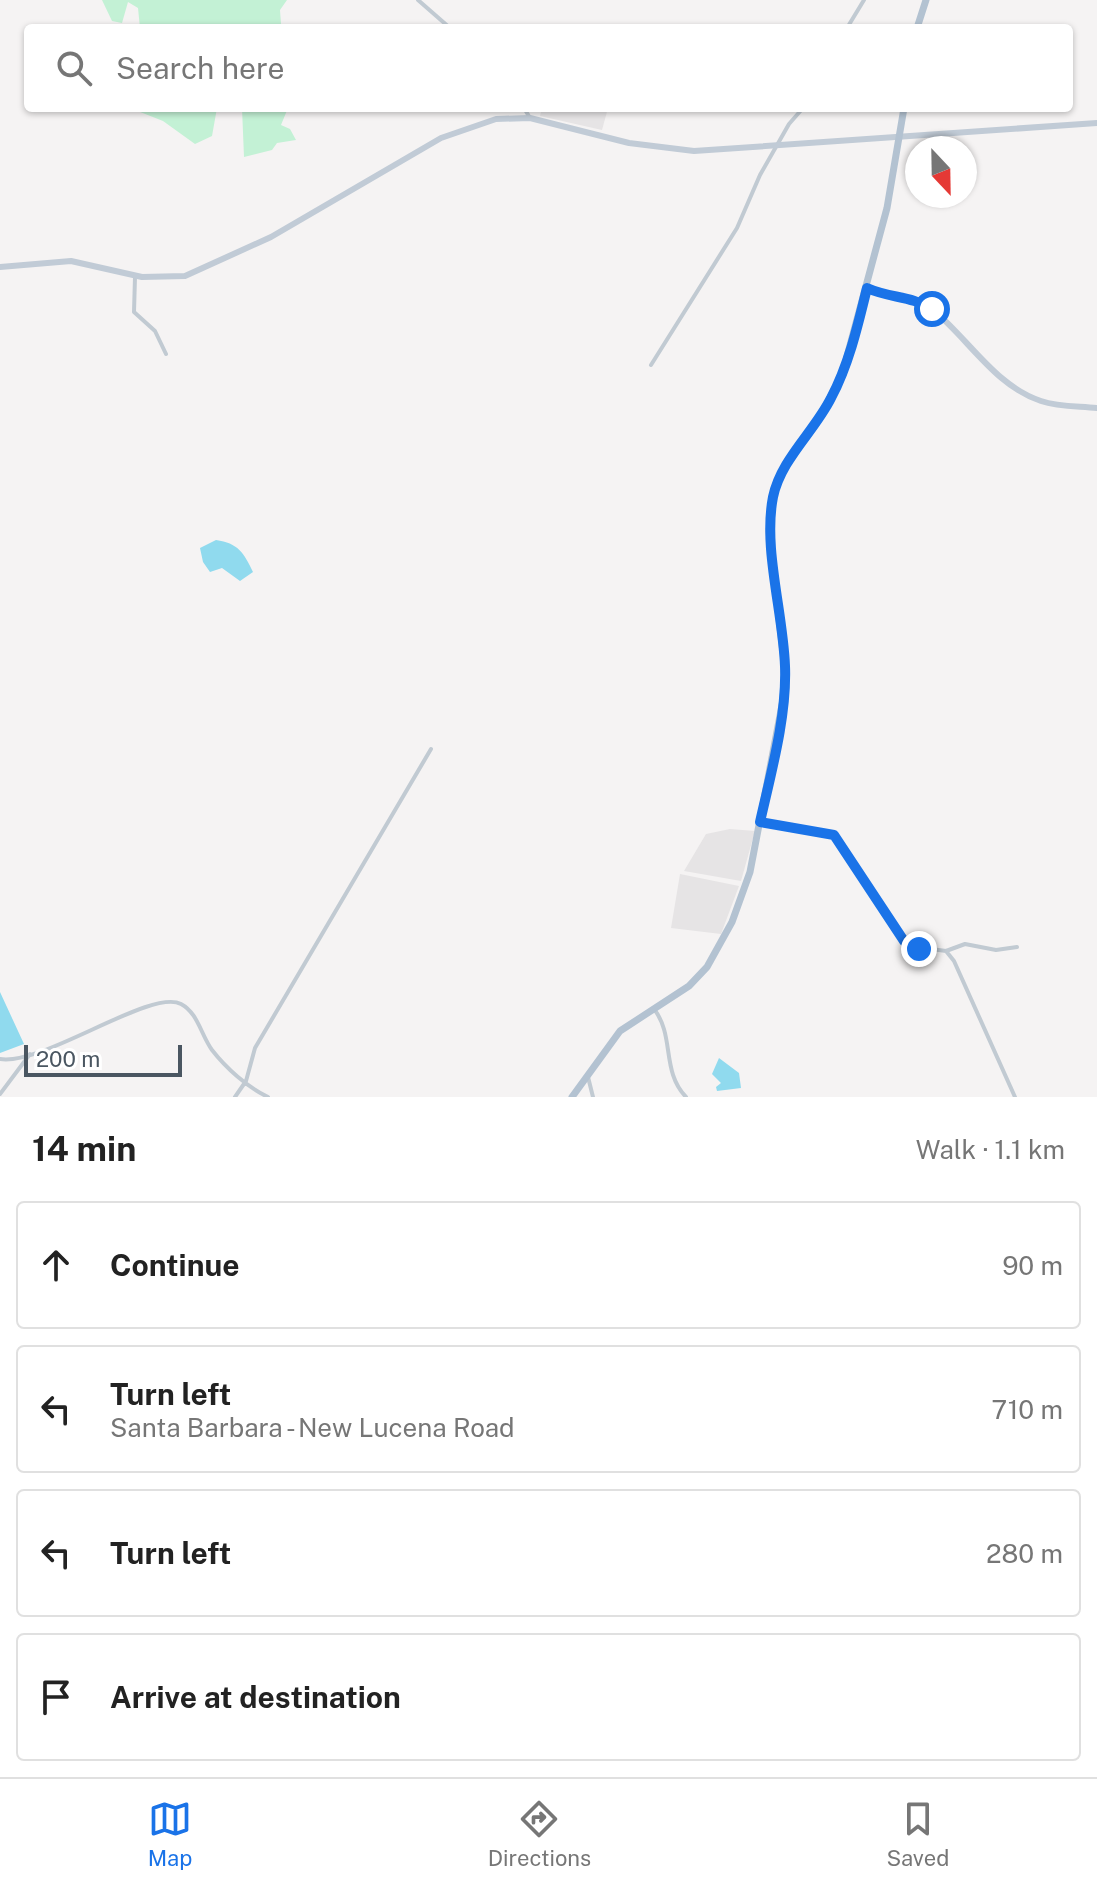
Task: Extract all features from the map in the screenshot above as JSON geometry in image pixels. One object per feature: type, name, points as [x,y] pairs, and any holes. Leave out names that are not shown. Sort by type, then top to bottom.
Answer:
[{"type":"main road","points":[[918,24],[926,0]]},
{"type":"main road","points":[[572,1097],[620,1031],[689,986],[721,943],[742,899],[783,700],[785,670],[769,532],[774,494],[784,467],[815,426],[842,375],[867,288],[901,138],[904,112]]},
{"type":"main road","points":[[0,267],[71,261],[160,278],[185,276],[271,237],[441,138],[496,119],[530,118],[602,137],[671,149],[776,147],[1097,123]]},
{"type":"main road","points":[[867,288],[889,297],[915,300],[932,309],[989,366],[1032,397],[1057,405],[1097,408]]},
{"type":"street","points":[[418,0],[445,24]]},
{"type":"street","points":[[849,24],[864,0]]},
{"type":"street","points":[[526,112],[530,118]]},
{"type":"street","points":[[651,365],[706,272],[737,228],[749,197],[776,147],[800,112]]},
{"type":"street","points":[[135,274],[134,312],[155,331],[166,354]]},
{"type":"street","points":[[235,1097],[246,1081],[255,1048],[431,749]]},
{"type":"street","points":[[760,822],[834,835],[909,946],[946,951],[965,944],[996,950],[1017,947]]},
{"type":"street","points":[[946,951],[954,961],[1015,1097]]},
{"type":"street","points":[[0,1059],[30,1054],[148,1007],[171,1001],[186,1007],[212,1050],[251,1089],[268,1097]]},
{"type":"street","points":[[654,1009],[665,1026],[674,1082],[686,1097]]},
{"type":"street","points":[[0,1094],[30,1054]]},
{"type":"street","points":[[587,1075],[593,1097]]},
{"type":"shaded area","points":[[541,112],[607,112],[602,130],[540,116]]},
{"type":"shaded area","points":[[730,829],[755,831],[741,881],[684,871],[706,834]]},
{"type":"shaded area","points":[[680,874],[739,886],[721,934],[671,928]]},
{"type":"green space","points":[[102,0],[287,0],[280,10],[281,24],[140,24],[138,8],[128,2],[122,23],[112,21]]},
{"type":"green space","points":[[140,112],[216,112],[212,136],[195,144],[163,121]]},
{"type":"green space","points":[[242,112],[286,112],[281,125],[290,129],[296,140],[277,143],[272,150],[244,157]]},
{"type":"water","points":[[216,540],[239,550],[253,572],[240,581],[222,568],[210,572],[203,562],[200,548]]},
{"type":"water","points":[[0,992],[24,1044],[0,1053]]},
{"type":"water","points":[[719,1058],[739,1073],[741,1088],[717,1091],[716,1087],[721,1083],[712,1074]]},
{"type":"route","points":[[919,949],[904,941],[834,835],[799,826],[760,822],[783,700],[785,670],[783,627],[769,532],[774,494],[784,467],[815,426],[842,375],[867,288],[889,297],[915,300],[932,309]]}]
